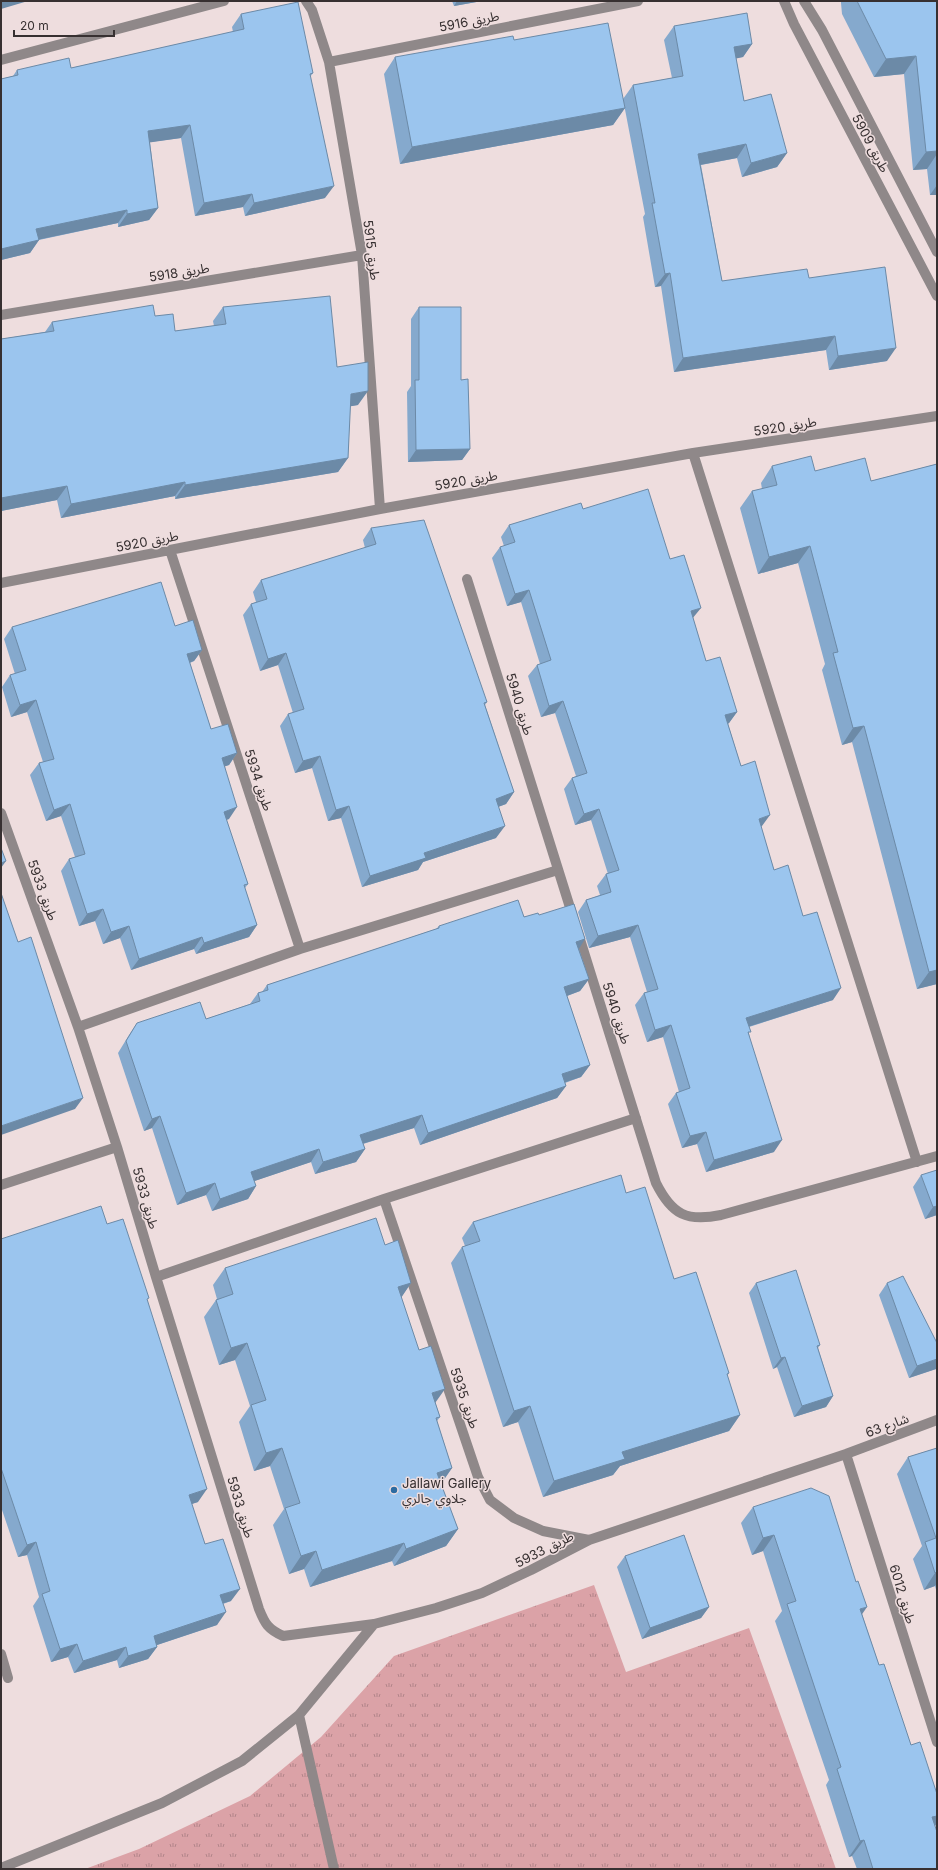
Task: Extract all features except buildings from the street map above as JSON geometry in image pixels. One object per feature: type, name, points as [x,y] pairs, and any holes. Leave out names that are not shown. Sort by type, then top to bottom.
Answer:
[{"type":"street","points":[[1,60],[224,1]]},
{"type":"street","name":"طريق 5915","points":[[306,1],[312,10],[329,62],[362,255],[380,509]]},
{"type":"street","name":"طريق 5916","points":[[329,62],[638,1]]},
{"type":"street","name":"طريق 5909","points":[[784,1],[796,29],[937,296]]},
{"type":"street","name":"طريق 5909","points":[[804,1],[822,30],[937,252]]},
{"type":"street","name":"طريق 5918","points":[[1,315],[362,255]]},
{"type":"street","name":"طريق 5920","points":[[1,583],[380,509],[693,453],[937,416]]},
{"type":"street","points":[[693,453],[917,1162]]},
{"type":"street","name":"طريق 5934","points":[[170,550],[300,949]]},
{"type":"street","name":"طريق 5940","points":[[467,579],[656,1183],[665,1201],[681,1214],[701,1219],[937,1156]]},
{"type":"street","name":"طريق 5933","points":[[1,813],[78,1027],[117,1147],[156,1277],[264,1621],[271,1631],[283,1636],[374,1624],[436,1608],[482,1593],[589,1540],[846,1454]]},
{"type":"street","points":[[78,1027],[300,949],[558,870]]},
{"type":"street","points":[[156,1277],[384,1199],[636,1118]]},
{"type":"street","points":[[1,1185],[117,1147]]},
{"type":"street","name":"طريق 5935","points":[[384,1199],[478,1477],[490,1500],[514,1518],[543,1531],[589,1540]]},
{"type":"street","name":"شارع 63","points":[[846,1454],[937,1420]]},
{"type":"street","name":"طريق 6012","points":[[846,1454],[937,1742]]},
{"type":"street","points":[[1,1868],[162,1803],[242,1761],[299,1715],[374,1624]]},
{"type":"street","points":[[1,1654],[8,1678]]},
{"type":"street","points":[[927,1711],[937,1708]]},
{"type":"street","points":[[299,1715],[334,1869]]},
{"type":"green space","points":[[594,1585],[626,1672],[749,1628],[836,1869],[85,1869],[139,1849],[250,1796],[321,1737],[394,1656]]},
{"type":"place","name":"Jallawi Gallery جلاوي جالري","points":[[394,1490]]}]
